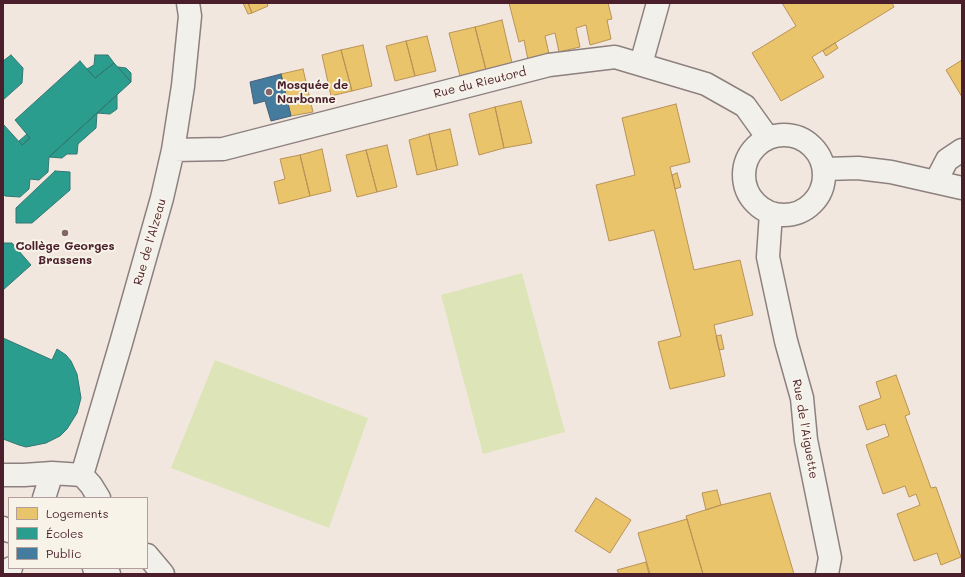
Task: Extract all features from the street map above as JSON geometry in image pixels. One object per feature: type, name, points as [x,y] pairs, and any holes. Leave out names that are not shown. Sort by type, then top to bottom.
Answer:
[{"type":"street","name":"Rue de l'Alzeau","points":[[3,476],[52,473],[90,489],[121,343],[162,198],[173,150],[183,86],[190,16],[188,3]]},
{"type":"street","points":[[641,64],[658,3]]},
{"type":"street","name":"Rue du Rieutord","points":[[173,150],[223,149],[549,65],[615,57],[706,84],[745,106],[768,138]]},
{"type":"street","points":[[782,134],[807,140],[820,154],[825,169],[822,190],[808,208],[789,215],[771,213],[753,201],[744,184],[745,164],[754,148],[768,138],[782,134]]},
{"type":"street","points":[[936,182],[947,160],[962,150]]},
{"type":"street","points":[[825,169],[858,168],[891,172],[962,188]]},
{"type":"street","name":"Rue de l'Aiguette","points":[[771,213],[768,257],[786,341],[802,398],[806,440],[830,558],[827,574]]},
{"type":"street","points":[[44,497],[52,473]]},
{"type":"street","points":[[148,556],[163,574]]},
{"type":"street","points":[[96,569],[109,574]]},
{"type":"green space","points":[[522,273],[565,432],[483,454],[441,295]]},
{"type":"green space","points":[[215,360],[368,418],[329,528],[171,468]]},
{"type":"building: Logements","points":[[243,3],[248,3],[252,13],[248,14]]},
{"type":"building: Logements","points":[[248,3],[267,3],[268,6],[252,13]]},
{"type":"building: Logements","points":[[509,3],[608,3],[612,19],[607,20],[611,39],[590,45],[586,25],[576,28],[580,47],[559,52],[555,33],[545,36],[549,54],[528,60],[524,40],[519,42]]},
{"type":"building: Logements","points":[[782,3],[892,3],[894,7],[812,57],[824,77],[781,101],[752,53],[796,26]]},
{"type":"building: Logements","points":[[502,20],[512,63],[486,70],[475,27]]},
{"type":"building: Logements","points":[[475,27],[486,70],[460,76],[449,33]]},
{"type":"building: Logements","points":[[427,36],[436,71],[415,76],[406,41]]},
{"type":"building: Logements","points":[[406,41],[415,76],[395,81],[386,46]]},
{"type":"building: Logements","points":[[835,43],[838,48],[826,56],[823,51]]},
{"type":"building: Logements","points":[[363,45],[372,86],[352,91],[341,50]]},
{"type":"building: Logements","points":[[341,50],[352,91],[331,96],[322,55]]},
{"type":"building: Logements","points":[[962,60],[962,97],[946,70]]},
{"type":"building: Logements","points":[[303,69],[313,112],[291,116],[281,74]]},
{"type":"building: Logements","points":[[521,101],[532,143],[504,148],[495,107]]},
{"type":"building: Logements","points":[[676,104],[690,162],[670,167],[694,270],[740,260],[753,315],[714,325],[725,376],[670,389],[658,342],[681,336],[654,230],[609,241],[596,185],[635,175],[622,118]]},
{"type":"building: Logements","points":[[495,107],[504,148],[479,155],[469,114]]},
{"type":"building: Logements","points":[[450,129],[458,165],[437,170],[429,134]]},
{"type":"building: Logements","points":[[429,134],[437,170],[417,175],[409,140]]},
{"type":"building: Logements","points":[[387,145],[397,187],[377,192],[366,150]]},
{"type":"building: Logements","points":[[322,149],[331,191],[310,196],[300,155]]},
{"type":"building: Logements","points":[[366,150],[377,192],[357,197],[346,155]]},
{"type":"building: Logements","points":[[300,155],[310,196],[279,204],[274,182],[285,179],[280,159]]},
{"type":"building: Logements","points":[[677,173],[681,187],[675,189],[672,175]]},
{"type":"building: Logements","points":[[721,335],[724,349],[719,350],[716,336]]},
{"type":"building: Logements","points":[[896,375],[910,414],[905,416],[931,488],[936,487],[961,557],[941,565],[937,553],[914,561],[897,514],[920,505],[916,494],[909,497],[905,486],[883,494],[866,445],[889,436],[885,424],[867,430],[859,406],[881,398],[876,382]]},
{"type":"building: Logements","points":[[717,490],[721,505],[706,510],[702,493]]},
{"type":"building: Logements","points":[[770,493],[794,574],[703,574],[686,516],[721,505]]},
{"type":"building: Logements","points":[[596,498],[631,520],[610,553],[575,531]]},
{"type":"building: Logements","points":[[687,519],[703,574],[650,574],[638,533]]},
{"type":"building: Logements","points":[[646,562],[649,574],[619,574],[617,570]]},
{"type":"building: Écoles","points":[[11,55],[23,68],[22,83],[3,100],[3,61]]},
{"type":"building: Écoles","points":[[95,55],[108,55],[114,63],[95,78],[87,69],[94,65]]},
{"type":"building: Écoles","points":[[80,61],[95,78],[114,63],[131,82],[49,157],[48,172],[39,180],[30,179],[29,189],[20,197],[5,196],[3,194],[3,124],[22,145],[30,138],[15,120]]},
{"type":"building: Écoles","points":[[118,67],[126,68],[131,73],[131,82]]},
{"type":"building: Écoles","points":[[117,95],[117,109],[110,114],[97,113]]},
{"type":"building: Écoles","points":[[97,113],[96,128],[78,144],[77,154],[67,154],[62,158],[49,157]]},
{"type":"building: Écoles","points":[[27,134],[30,138],[22,145],[19,141]]},
{"type":"building: Écoles","points":[[55,171],[70,172],[70,190],[32,223],[16,223],[16,208]]},
{"type":"building: Écoles","points":[[3,243],[12,243],[31,265],[3,290]]},
{"type":"building: Écoles","points":[[3,338],[52,360],[57,349],[66,355],[71,361],[77,374],[81,398],[77,413],[67,429],[60,436],[46,443],[26,447],[3,439]]},
{"type":"building: Public","name":"Mosquée de Narbonne","points":[[281,74],[291,116],[271,121],[265,101],[254,104],[250,82]]},
{"type":"place","name":"Mosquée de Narbonne","points":[[269,92]]},
{"type":"place","name":"Collège Georges Brassens","points":[[65,233]]}]
